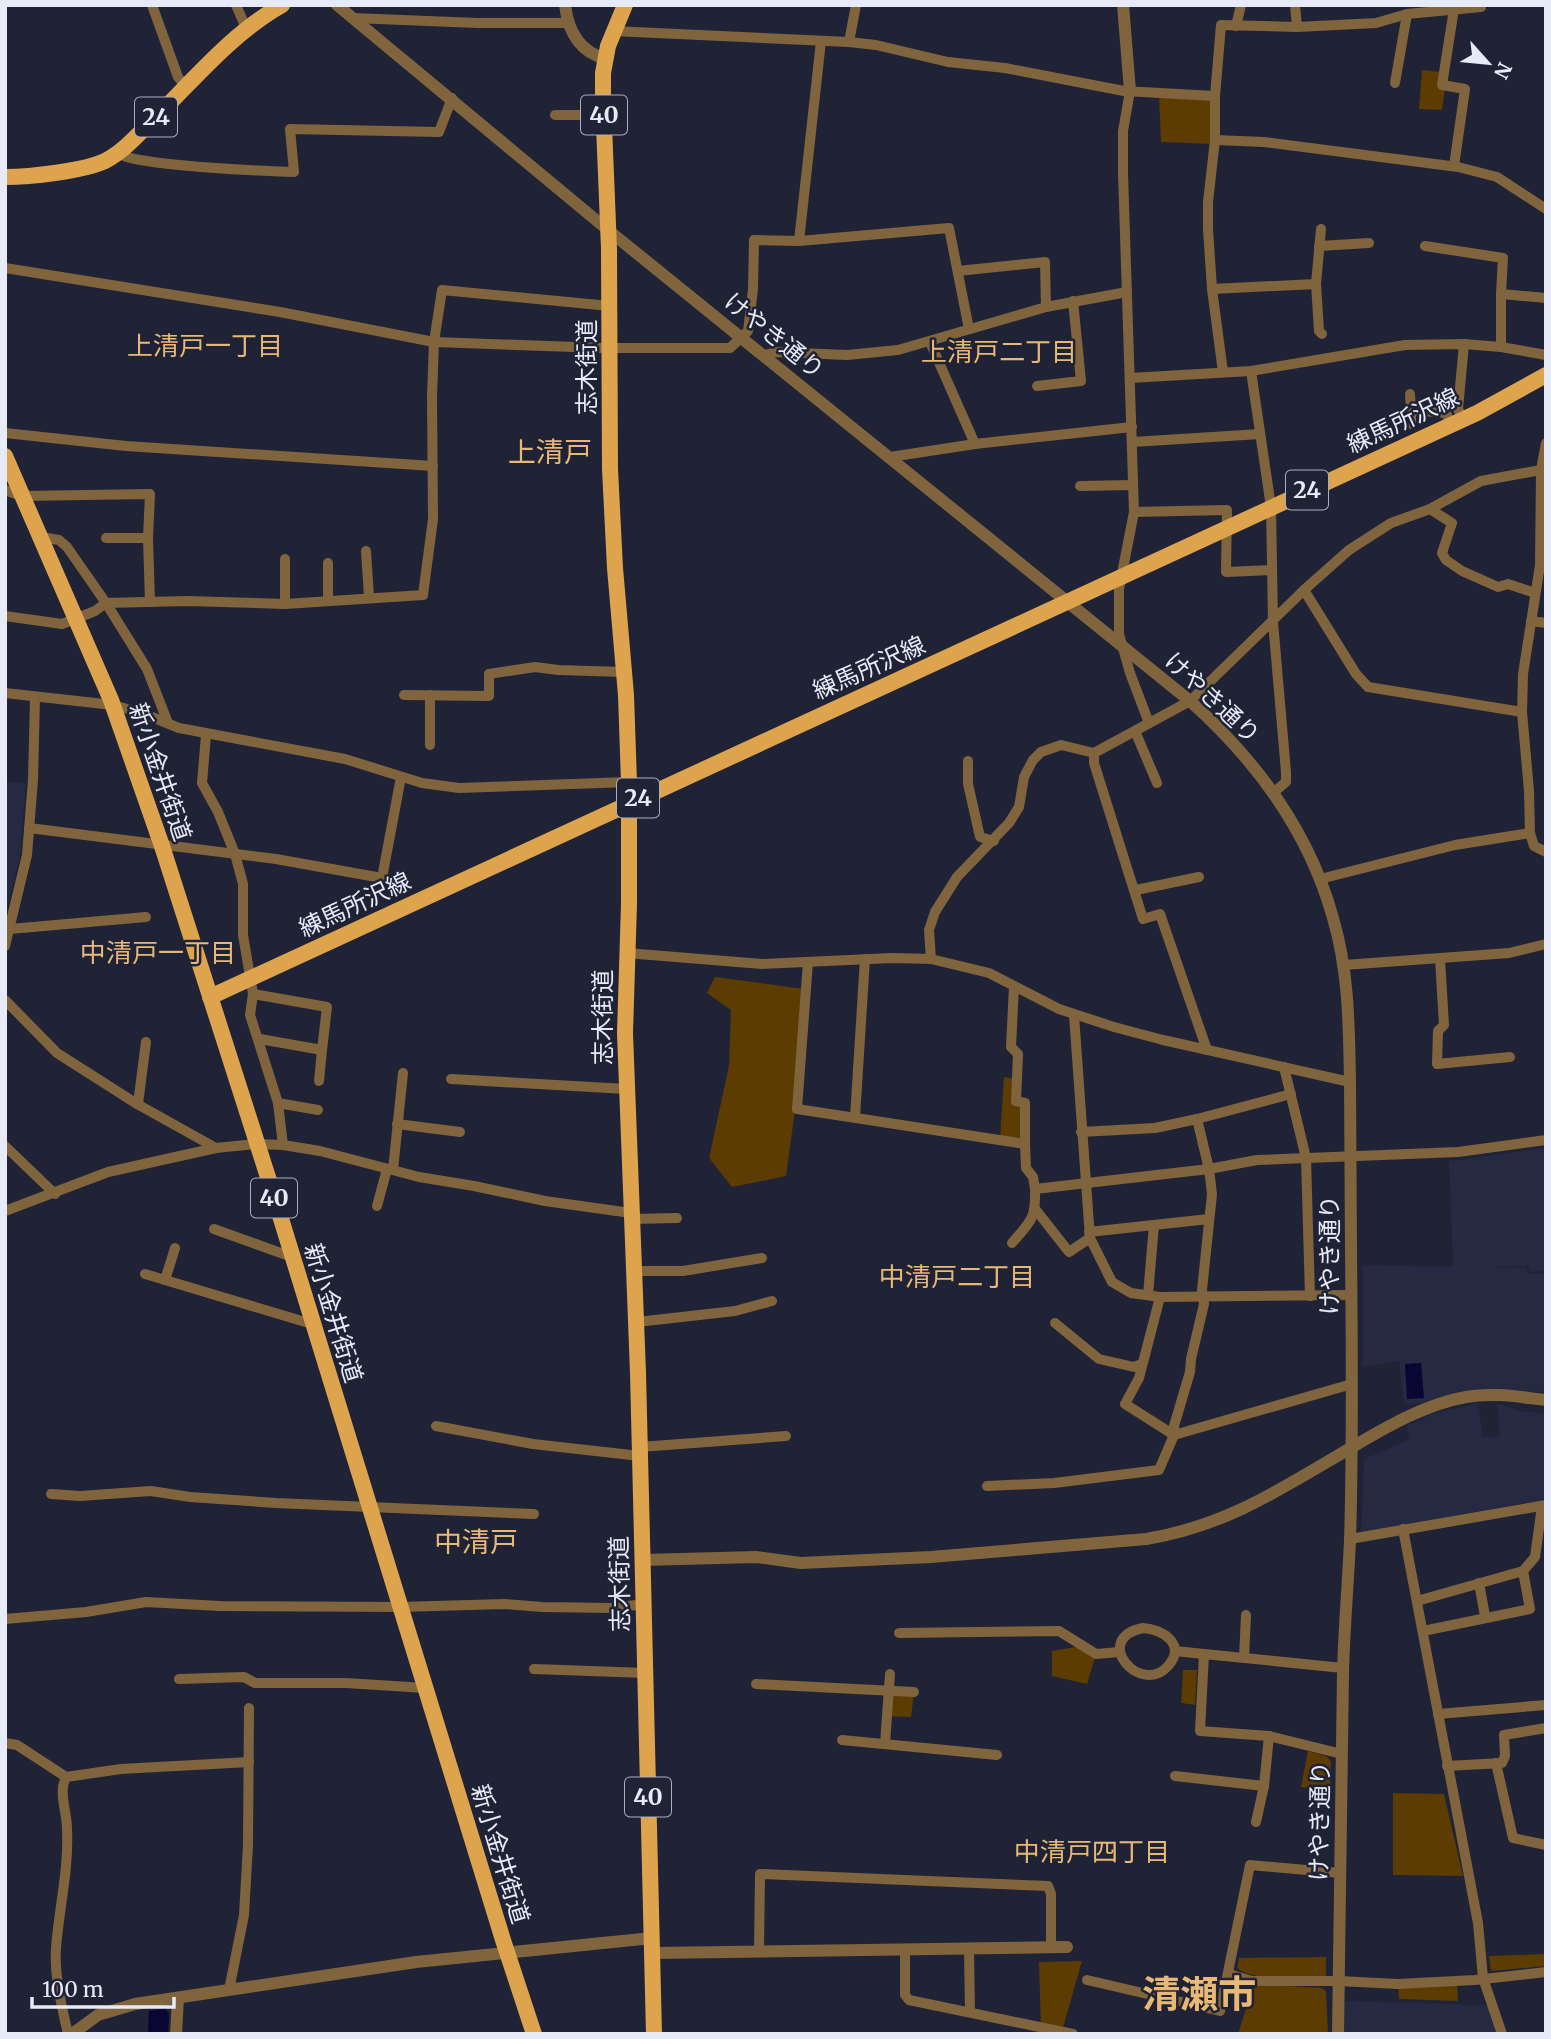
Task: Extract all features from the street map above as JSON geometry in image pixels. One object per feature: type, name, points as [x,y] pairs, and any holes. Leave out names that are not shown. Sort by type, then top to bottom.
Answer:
[{"type":"main road","name":"24","points":[[5,177],[96,165],[117,153],[246,29],[282,5]]},
{"type":"main road","name":"志木街道","points":[[625,5],[613,31],[603,73],[610,306],[612,520],[624,672],[629,782],[626,1089],[640,1451],[654,2034]]},
{"type":"main road","name":"練馬所沢線","points":[[210,996],[252,986],[629,803],[1457,422],[1546,376]]},
{"type":"main road","name":"新小金井街道","points":[[5,456],[113,705],[162,846],[534,2034]]},
{"type":"street","points":[[152,5],[178,77],[186,88]]},
{"type":"street","points":[[236,5],[246,29]]},
{"type":"street","name":"けやき通り","points":[[337,5],[608,230],[1190,701],[1236,744],[1273,793],[1306,848],[1334,919],[1344,965],[1350,1031],[1352,1384],[1350,1539],[1343,1668],[1338,2034]]},
{"type":"street","points":[[565,5],[567,23],[576,38],[592,53],[606,59]]},
{"type":"street","points":[[849,42],[856,5]]},
{"type":"street","points":[[1123,5],[1130,91],[1123,131],[1133,512],[1119,589],[1119,629],[1122,646],[1149,723]]},
{"type":"street","points":[[1236,26],[1241,5]]},
{"type":"street","points":[[1295,5],[1297,27]]},
{"type":"street","points":[[1223,372],[1208,249],[1208,202],[1215,140],[1215,96],[1221,25],[1297,27],[1376,23],[1391,11],[1407,14],[1481,7]]},
{"type":"street","points":[[1454,9],[1442,85],[1465,89],[1454,166]]},
{"type":"street","points":[[1395,83],[1407,14]]},
{"type":"street","points":[[352,18],[567,23]]},
{"type":"street","points":[[613,31],[849,42],[876,45],[948,62],[1005,68],[1130,91],[1215,96]]},
{"type":"street","points":[[799,241],[821,41]]},
{"type":"street","points":[[117,153],[124,157],[164,163],[294,172],[290,129],[439,132],[452,99]]},
{"type":"street","points":[[555,115],[604,115]]},
{"type":"street","points":[[1215,140],[1297,146],[1454,166],[1497,177],[1546,209]]},
{"type":"street","points":[[5,268],[280,312],[434,342],[603,348],[730,348],[743,338],[749,323],[754,240],[799,241],[949,228],[969,329]]},
{"type":"street","points":[[1321,229],[1316,284],[1319,331],[1322,334]]},
{"type":"street","points":[[1320,246],[1369,243]]},
{"type":"street","points":[[1425,246],[1503,258],[1501,347]]},
{"type":"street","points":[[958,271],[1045,262],[1046,307]]},
{"type":"street","points":[[1212,289],[1316,284]]},
{"type":"street","points":[[5,616],[62,624],[95,611],[106,603],[285,604],[424,595],[433,519],[434,342],[442,290],[610,306]]},
{"type":"street","points":[[764,355],[777,352],[846,355],[898,350],[1046,307],[1127,292]]},
{"type":"street","points":[[1501,294],[1546,298]]},
{"type":"street","points":[[1037,386],[1081,381],[1073,301]]},
{"type":"street","points":[[930,342],[975,444]]},
{"type":"street","points":[[1130,377],[1251,371],[1405,345],[1464,344],[1546,355]]},
{"type":"street","points":[[1457,422],[1464,344]]},
{"type":"street","points":[[1251,371],[1271,507],[1273,622],[1286,782],[1273,793]]},
{"type":"street","points":[[1410,394],[1411,424]]},
{"type":"street","points":[[1411,410],[1446,413],[1457,422]]},
{"type":"street","points":[[890,457],[975,444],[1132,427]]},
{"type":"street","points":[[5,433],[126,446],[433,466]]},
{"type":"street","points":[[1133,442],[1260,434]]},
{"type":"street","points":[[1546,443],[1543,470],[1543,565],[1535,593],[1523,674],[1522,712],[1530,833],[1534,846],[1546,852]]},
{"type":"street","points":[[931,959],[929,930],[935,912],[957,877],[1009,823],[1019,807],[1024,777],[1033,760],[1041,752],[1061,745],[1094,753],[1135,732],[1190,701],[1349,550],[1391,523],[1430,509],[1481,481],[1543,470]]},
{"type":"street","points":[[1080,486],[1133,485]]},
{"type":"street","points":[[5,490],[21,496],[150,494],[150,602]]},
{"type":"street","points":[[1430,509],[1452,523],[1442,553],[1446,560],[1462,571],[1498,587],[1508,584],[1535,593]]},
{"type":"street","points":[[1133,512],[1227,510],[1226,572],[1272,569]]},
{"type":"street","points":[[41,537],[59,540],[67,547],[106,603],[147,668],[168,723]]},
{"type":"street","points":[[106,538],[148,538]]},
{"type":"street","points":[[366,551],[369,597]]},
{"type":"street","points":[[285,559],[285,604]]},
{"type":"street","points":[[328,563],[328,600]]},
{"type":"street","points":[[1304,590],[1356,674],[1368,687],[1522,712]]},
{"type":"street","points":[[1531,621],[1546,623]]},
{"type":"street","points":[[404,695],[489,696],[489,674],[535,667],[624,672]]},
{"type":"street","points":[[5,693],[113,705],[206,735],[345,759],[422,783],[459,788],[629,782]]},
{"type":"street","points":[[430,695],[430,745]]},
{"type":"street","points":[[5,946],[27,855],[33,779],[35,696]]},
{"type":"street","points":[[1135,732],[1157,783]]},
{"type":"street","points":[[206,735],[202,783],[235,854],[243,884],[243,935],[252,986],[250,1015],[278,1103],[283,1145]]},
{"type":"street","points":[[1094,753],[1094,763],[1143,919],[1160,914],[1207,1050]]},
{"type":"street","points":[[968,761],[968,784],[980,837],[994,841]]},
{"type":"street","points":[[29,828],[235,854],[382,878],[401,777]]},
{"type":"street","points":[[1320,879],[1455,845],[1530,833]]},
{"type":"street","points":[[1136,890],[1199,877]]},
{"type":"street","points":[[10,929],[146,917]]},
{"type":"street","points":[[1344,965],[1509,953],[1546,944]]},
{"type":"street","points":[[626,953],[762,964],[916,957],[931,959],[989,973],[1074,1014],[1163,1040],[1350,1082]]},
{"type":"street","points":[[855,1117],[865,959]]},
{"type":"street","points":[[1440,959],[1444,1025],[1438,1031],[1437,1064],[1510,1057]]},
{"type":"street","points":[[808,962],[797,1109],[1025,1144]]},
{"type":"street","points":[[252,986],[327,1007],[319,1081]]},
{"type":"street","points":[[1012,1243],[1034,1217],[1036,1210],[1033,1177],[1026,1168],[1025,1103],[1016,1101],[1018,1054],[1012,1047],[1014,986]]},
{"type":"street","points":[[5,1000],[57,1053],[138,1104],[216,1148]]},
{"type":"street","points":[[1074,1014],[1090,1235],[1112,1282],[1131,1293],[1154,1296],[1352,1295]]},
{"type":"street","points":[[260,1040],[322,1050]]},
{"type":"street","points":[[138,1104],[146,1042]]},
{"type":"street","points":[[1284,1067],[1306,1158],[1310,1296]]},
{"type":"street","points":[[377,1206],[390,1170],[403,1073]]},
{"type":"street","points":[[451,1079],[626,1089]]},
{"type":"street","points":[[1081,1132],[1155,1128],[1291,1094]]},
{"type":"street","points":[[278,1103],[318,1110]]},
{"type":"street","points":[[987,1486],[1054,1483],[1159,1470],[1174,1435],[1204,1304],[1212,1194],[1197,1119]]},
{"type":"street","points":[[397,1124],[460,1132]]},
{"type":"street","points":[[1035,1189],[1209,1169],[1257,1160],[1458,1152],[1546,1140]]},
{"type":"street","points":[[5,1212],[108,1172],[216,1148],[256,1144],[320,1151],[390,1170],[545,1201],[631,1216],[677,1218]]},
{"type":"street","points":[[5,1146],[55,1194]]},
{"type":"street","points":[[1036,1210],[1069,1252],[1090,1235],[1209,1219]]},
{"type":"street","points":[[1154,1225],[1154,1296],[1139,1378],[1125,1404],[1174,1435],[1352,1384]]},
{"type":"street","points":[[214,1228],[292,1257]]},
{"type":"street","points":[[165,1280],[175,1248]]},
{"type":"street","points":[[634,1271],[683,1271],[762,1258]]},
{"type":"street","points":[[145,1274],[313,1324]]},
{"type":"street","points":[[636,1322],[689,1311],[772,1301]]},
{"type":"street","points":[[1055,1323],[1099,1359],[1134,1367],[1142,1364]]},
{"type":"street","points":[[643,1560],[756,1557],[802,1563],[931,1557],[1146,1539],[1193,1530],[1235,1513],[1351,1447],[1412,1415],[1450,1400],[1489,1395],[1546,1400]]},
{"type":"street","points":[[436,1426],[533,1444],[640,1451],[786,1436]]},
{"type":"street","points":[[51,1494],[80,1496],[151,1491],[190,1497],[263,1502],[534,1514]]},
{"type":"street","points":[[1350,1539],[1544,1506],[1535,1556],[1523,1572],[1417,1601]]},
{"type":"street","points":[[1404,1529],[1478,1923],[1483,1978],[1502,2034]]},
{"type":"street","points":[[1423,1630],[1530,1609],[1523,1572]]},
{"type":"street","points":[[1479,1583],[1485,1616]]},
{"type":"street","points":[[5,1619],[86,1612],[146,1602],[220,1606],[400,1607],[505,1604],[612,1608],[644,1604]]},
{"type":"street","points":[[1244,1658],[1247,1615]]},
{"type":"street","points":[[1143,1628],[1154,1628],[1166,1633],[1174,1643],[1175,1651],[1163,1671],[1153,1673],[1140,1673],[1129,1668],[1121,1661],[1120,1652],[1125,1637],[1133,1630],[1143,1628]]},
{"type":"street","points":[[899,1633],[1059,1632],[1096,1654],[1120,1652]]},
{"type":"street","points":[[1175,1651],[1343,1668]]},
{"type":"street","points":[[1204,1654],[1200,1731],[1269,1736],[1342,1754]]},
{"type":"street","points":[[534,1670],[577,1665],[645,1673]]},
{"type":"street","points":[[179,1679],[211,1673],[244,1677],[255,1683],[346,1683],[425,1688]]},
{"type":"street","points":[[885,1744],[890,1674]]},
{"type":"street","points":[[756,1684],[914,1692]]},
{"type":"street","points":[[1438,1714],[1546,1705]]},
{"type":"street","points":[[229,1990],[244,1915],[248,1845],[249,1708]]},
{"type":"street","points":[[1447,1766],[1502,1763],[1505,1756],[1504,1735],[1545,1732]]},
{"type":"street","points":[[1255,1822],[1264,1786],[1269,1736]]},
{"type":"street","points":[[842,1740],[997,1755]]},
{"type":"street","points":[[5,1743],[16,1745],[66,1777],[121,1769],[249,1762]]},
{"type":"street","points":[[1496,1763],[1513,1838],[1546,1844]]},
{"type":"street","points":[[1175,1776],[1264,1786]]},
{"type":"street","points":[[66,1777],[61,1786],[67,1829],[66,1870],[56,1948],[57,1971],[70,2034],[89,2020],[110,2010],[416,1962],[507,1952],[652,1945],[759,1951],[1067,1947]]},
{"type":"street","points":[[1087,1980],[1220,2011],[1250,1865],[1340,1872]]},
{"type":"street","points":[[759,1951],[760,1874],[1048,1886],[1051,1894],[1051,1947]]},
{"type":"street","points":[[969,1949],[970,2012]]},
{"type":"street","points":[[905,1950],[905,1996],[909,2000],[1073,2034]]},
{"type":"street","points":[[1229,1974],[1252,1981],[1398,1984],[1546,1972]]},
{"type":"street","points":[[176,2034],[178,1998]]},
{"type":"shaded area","points":[[1422,70],[1440,72],[1445,89],[1442,110],[1419,109]]},
{"type":"shaded area","points":[[1159,96],[1213,99],[1213,144],[1161,142]]},
{"type":"shaded area","points":[[5,781],[26,784],[20,856],[5,919]]},
{"type":"shaded area","points":[[715,977],[804,989],[795,1110],[786,1176],[732,1187],[709,1158],[729,1066],[731,1010],[707,993]]},
{"type":"shaded area","points":[[1004,1077],[1017,1079],[1016,1100],[1025,1103],[1025,1144],[1000,1140]]},
{"type":"shaded area","points":[[1546,1148],[1546,1271],[1530,1272],[1529,1266],[1492,1267],[1527,1268],[1527,1274],[1546,1274],[1546,1392],[1480,1389],[1425,1403],[1404,1404],[1399,1361],[1363,1367],[1363,1265],[1453,1267],[1449,1161]]},
{"type":"shaded area","points":[[1421,1363],[1424,1398],[1407,1399],[1405,1364]]},
{"type":"shaded area","points":[[1478,1403],[1483,1437],[1500,1436],[1497,1404],[1519,1411],[1546,1414],[1546,1501],[1361,1534],[1364,1459],[1410,1439],[1406,1426],[1434,1413]]},
{"type":"shaded area","points":[[1082,1646],[1096,1654],[1087,1684],[1052,1676],[1052,1651]]},
{"type":"shaded area","points":[[1183,1670],[1197,1670],[1195,1705],[1181,1703]]},
{"type":"shaded area","points":[[889,1691],[914,1692],[911,1717],[887,1716]]},
{"type":"shaded area","points":[[1308,1751],[1326,1756],[1331,1761],[1330,1790],[1301,1787]]},
{"type":"shaded area","points":[[1393,1793],[1444,1794],[1463,1876],[1393,1875]]},
{"type":"shaded area","points":[[1546,1954],[1546,1966],[1491,1971],[1489,1956]]},
{"type":"shaded area","points":[[1326,1957],[1326,1975],[1322,1978],[1264,1977],[1237,1968],[1239,1958]]},
{"type":"shaded area","points":[[1082,1961],[1062,2031],[1041,2027],[1039,1962]]},
{"type":"shaded area","points":[[1457,1983],[1458,2001],[1399,1999],[1398,1984]]},
{"type":"shaded area","points":[[1254,1984],[1322,1988],[1326,1991],[1328,2034],[1238,2034]]},
{"type":"shaded area","points":[[1341,2001],[1488,2005],[1496,2034],[1341,2034]]},
{"type":"shaded area","points":[[165,2008],[169,2014],[168,2034],[148,2034],[149,2011]]},
{"type":"district","name":"上清戸一丁目","points":[[205,346]]},
{"type":"district","name":"上清戸二丁目","points":[[999,352]]},
{"type":"district","name":"上清戸","points":[[550,452]]},
{"type":"district","name":"中清戸一丁目","points":[[158,953]]},
{"type":"district","name":"中清戸二丁目","points":[[957,1277]]},
{"type":"district","name":"中清戸","points":[[476,1542]]},
{"type":"district","name":"中清戸四丁目","points":[[1092,1852]]},
{"type":"district","name":"清瀬市","points":[[1199,1995]]}]
